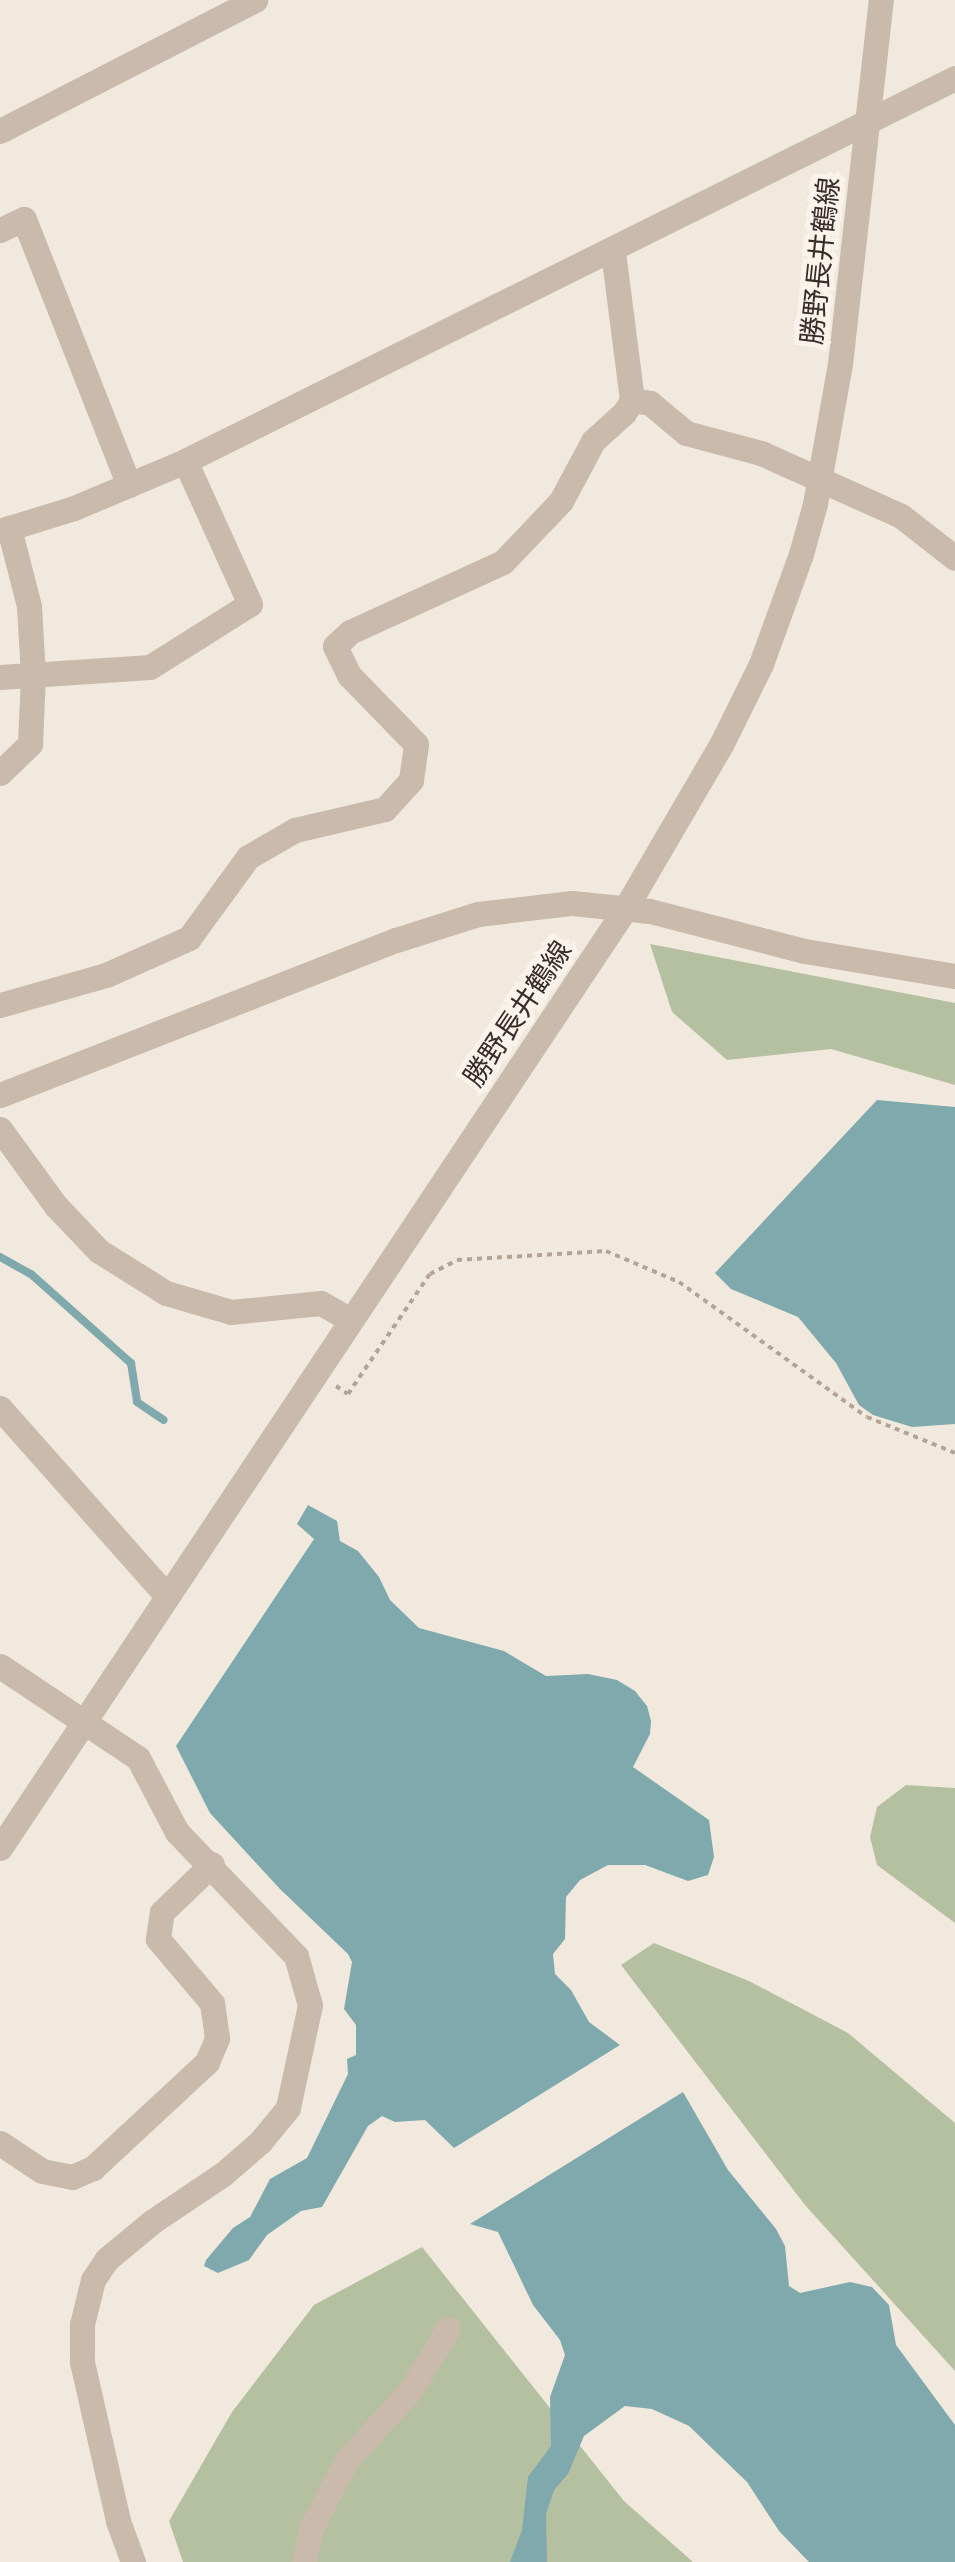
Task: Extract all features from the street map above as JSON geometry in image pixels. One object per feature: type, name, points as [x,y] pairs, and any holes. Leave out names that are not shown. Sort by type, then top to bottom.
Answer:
[{"type":"street","points":[[0,132],[255,0]]},
{"type":"street","name":"勝野長井鶴線","points":[[0,1848],[625,909],[730,728],[783,611],[815,504],[840,364],[880,0]]},
{"type":"street","points":[[0,774],[30,744],[33,674],[29,606],[4,529],[186,462],[955,78]]},
{"type":"street","points":[[0,230],[24,219],[129,485]]},
{"type":"street","points":[[613,252],[632,400]]},
{"type":"street","points":[[632,400],[650,403],[686,433],[762,453],[901,516],[955,558]]},
{"type":"street","points":[[0,1005],[106,975],[189,938],[248,857],[295,830],[384,809],[412,780],[416,744],[349,675],[335,646],[350,632],[503,562],[561,501],[592,441],[632,400]]},
{"type":"street","points":[[0,677],[150,668],[250,604],[186,462]]},
{"type":"street","points":[[0,1094],[396,940],[478,914],[572,903],[650,911],[853,961],[955,976]]},
{"type":"street","points":[[0,1129],[56,1206],[99,1251],[154,1287],[197,1306],[231,1312],[321,1304],[349,1319]]},
{"type":"street","points":[[0,1408],[166,1594]]},
{"type":"street","points":[[0,1666],[138,1758],[177,1832],[212,1864],[296,1956],[310,2005],[288,2108],[260,2142],[107,2259],[93,2280],[82,2324],[82,2362],[118,2521],[133,2562]]},
{"type":"street","points":[[0,2143],[42,2171],[72,2177],[92,2168],[207,2062],[216,2038],[212,2003],[158,1939],[162,1912],[212,1864]]},
{"type":"street","points":[[304,2562],[311,2529],[346,2461],[410,2391],[448,2329]]},
{"type":"path","points":[[314,1371],[348,1394],[430,1274],[457,1260],[606,1251],[679,1282],[866,1417],[955,1454]]},
{"type":"green space","points":[[650,944],[955,1003],[955,1085],[831,1049],[727,1060],[672,1012]]},
{"type":"green space","points":[[906,1785],[955,1788],[955,1923],[877,1865],[870,1837],[877,1807]]},
{"type":"green space","points":[[654,1943],[749,1981],[848,2033],[955,2123],[955,2371],[805,2205],[621,1965]]},
{"type":"green space","points":[[422,2247],[624,2501],[693,2562],[183,2562],[169,2521],[232,2412],[314,2305]]},
{"type":"water","points":[[877,1100],[955,1107],[955,1424],[912,1427],[873,1415],[859,1405],[836,1363],[798,1317],[731,1289],[715,1273]]},
{"type":"water","points":[[308,1505],[337,1521],[340,1541],[358,1551],[379,1577],[390,1600],[419,1628],[504,1651],[546,1676],[588,1674],[617,1680],[635,1691],[647,1706],[651,1721],[650,1734],[633,1767],[709,1820],[714,1857],[708,1875],[688,1881],[645,1865],[608,1865],[580,1880],[566,1897],[565,1939],[553,1954],[555,1974],[571,1990],[589,2022],[620,2045],[454,2148],[425,2120],[395,2122],[382,2116],[368,2126],[322,2207],[301,2211],[267,2235],[249,2260],[218,2273],[204,2266],[206,2260],[233,2228],[250,2217],[270,2179],[307,2158],[348,2074],[347,2059],[356,2055],[356,2025],[344,2009],[352,1962],[348,1954],[280,1889],[210,1813],[176,1746],[314,1539],[297,1524]]},
{"type":"water","points":[[683,2092],[728,2170],[776,2229],[785,2246],[789,2286],[800,2293],[850,2282],[872,2287],[889,2305],[896,2345],[955,2425],[955,2562],[809,2562],[779,2531],[747,2482],[689,2426],[652,2409],[625,2406],[584,2436],[568,2474],[554,2490],[546,2514],[547,2562],[510,2562],[522,2530],[528,2477],[551,2446],[550,2397],[565,2355],[560,2340],[533,2305],[498,2232],[470,2224]]},
{"type":"waterway","points":[[0,1257],[31,1274],[131,1363],[137,1402],[164,1420]]}]
